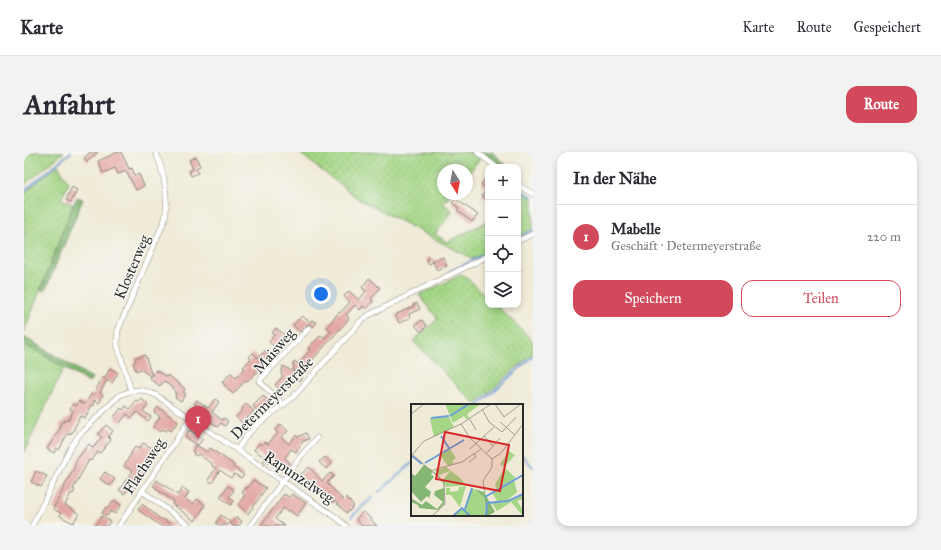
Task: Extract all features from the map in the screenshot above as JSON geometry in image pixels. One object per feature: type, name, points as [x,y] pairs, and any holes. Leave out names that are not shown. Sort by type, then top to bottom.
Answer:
[{"type":"street","name":"Klosterweg","points":[[131,391],[118,344],[118,330],[165,219],[167,210],[163,170],[156,152]]},
{"type":"street","points":[[477,152],[492,164]]},
{"type":"street","points":[[521,187],[533,194]]},
{"type":"street","points":[[521,240],[533,234]]},
{"type":"street","name":"Determeyerstraße","points":[[131,391],[142,390],[156,395],[237,450],[257,425],[293,397],[362,320],[485,258]]},
{"type":"street","name":"Maisweg","points":[[284,405],[259,381],[309,328]]},
{"type":"street","points":[[32,526],[71,447],[79,435],[120,395],[131,391]]},
{"type":"street","name":"Flachsweg","points":[[119,526],[190,419]]},
{"type":"street","points":[[250,526],[301,456],[317,438]]},
{"type":"street","name":"Rapunzelweg","points":[[237,450],[337,518],[346,526]]},
{"type":"street","points":[[142,491],[190,526]]},
{"type":"street","points":[[528,526],[533,522]]},
{"type":"green space","points":[[24,152],[64,152],[24,185]]},
{"type":"green space","points":[[298,152],[470,152],[480,158],[473,168],[473,164],[437,164],[437,200],[446,200],[442,203],[453,211],[435,234],[447,242],[485,223],[485,253],[473,259],[360,200]]},
{"type":"green space","points":[[480,152],[492,152],[505,164],[495,164]]},
{"type":"green space","points":[[58,165],[69,183],[61,199],[73,205],[24,332],[24,193]]},
{"type":"green space","points":[[521,191],[533,198],[533,229],[521,235]]},
{"type":"green space","points":[[77,197],[83,199],[45,291],[41,290],[73,205]]},
{"type":"green space","points":[[463,274],[485,295],[485,308],[499,308],[533,341],[533,353],[475,404],[413,341],[438,319],[419,295]]},
{"type":"green space","points":[[24,337],[92,378],[89,383],[24,344]]},
{"type":"green space","points":[[26,345],[64,367],[24,453],[24,348]]},
{"type":"building","points":[[90,152],[98,152],[87,162],[84,158]]},
{"type":"building","points":[[121,152],[129,169],[132,168],[135,176],[139,174],[144,186],[136,190],[126,171],[118,174],[115,168],[103,173],[98,161]]},
{"type":"building","points":[[196,157],[200,166],[196,168],[198,173],[191,176],[189,171],[193,169],[189,160]]},
{"type":"building","points":[[485,179],[485,187],[481,184]]},
{"type":"building","points":[[72,187],[77,190],[71,202],[66,200]]},
{"type":"building","points":[[485,191],[485,198],[482,196]]},
{"type":"building","points":[[457,200],[478,215],[472,222],[457,210],[459,208],[452,203]]},
{"type":"building","points":[[430,257],[433,262],[429,264],[426,259]]},
{"type":"building","points":[[443,257],[447,266],[437,270],[433,262]]},
{"type":"building","points":[[369,278],[380,288],[371,299],[373,301],[366,309],[363,306],[360,310],[355,305],[346,315],[349,318],[347,321],[299,375],[303,377],[299,381],[296,378],[283,393],[275,385],[283,376],[281,374],[283,366],[294,372],[293,363],[295,361],[298,364],[310,350],[308,348],[321,335],[325,338],[331,331],[327,327],[339,312],[340,313],[350,302],[344,296],[349,291],[359,300],[366,291],[362,288]]},
{"type":"building","points":[[417,303],[420,309],[409,314],[410,318],[399,323],[395,315]]},
{"type":"building","points":[[302,316],[310,322],[312,320],[317,323],[313,327],[308,324],[300,332],[293,325]]},
{"type":"building","points":[[422,320],[427,326],[421,332],[415,325]]},
{"type":"building","points":[[276,328],[285,335],[279,341],[281,343],[276,348],[269,342],[274,335],[272,333]]},
{"type":"building","points":[[265,351],[271,356],[253,376],[247,381],[246,380],[233,394],[222,382],[231,373],[236,378],[245,368],[243,367],[251,359],[249,357],[253,353],[258,358]]},
{"type":"building","points":[[145,355],[152,376],[156,370],[167,377],[168,375],[185,389],[183,392],[186,394],[181,401],[175,397],[175,390],[164,381],[160,386],[150,379],[151,377],[141,369],[136,371],[133,363],[136,361],[135,358]]},
{"type":"building","points":[[110,368],[118,373],[112,383],[107,380],[100,393],[103,395],[99,403],[94,400],[94,406],[92,405],[85,418],[80,416],[72,433],[69,435],[67,434],[59,450],[56,448],[54,453],[47,449],[61,427],[59,427],[61,422],[63,423],[64,420],[66,421],[69,419],[73,411],[70,409],[73,404],[76,406],[79,401],[85,404],[91,394],[94,395],[102,377],[104,379]]},
{"type":"building","points":[[263,396],[270,402],[259,413],[253,406]]},
{"type":"building","points":[[142,399],[148,405],[143,411],[151,417],[148,421],[137,412],[132,418],[127,414],[120,423],[114,417],[121,408],[123,410],[126,406],[130,409],[137,401],[139,402]]},
{"type":"building","points":[[215,399],[219,402],[212,412],[222,420],[224,418],[228,421],[225,426],[221,423],[218,427],[193,409],[197,400],[208,408]]},
{"type":"building","points":[[246,404],[254,411],[242,423],[236,417]]},
{"type":"building","points":[[158,407],[178,422],[171,431],[168,429],[166,431],[162,429],[160,432],[153,427],[160,417],[154,412]]},
{"type":"building","points":[[281,424],[288,431],[281,437],[289,444],[296,435],[298,437],[306,433],[309,439],[303,441],[296,452],[291,449],[285,458],[290,463],[284,472],[270,461],[267,464],[263,461],[266,458],[254,450],[259,443],[262,445],[264,442],[268,444],[278,433],[275,430]]},
{"type":"building","points":[[106,425],[113,431],[108,437],[111,440],[100,453],[98,452],[91,461],[89,460],[73,489],[75,490],[73,494],[71,493],[65,505],[79,514],[73,523],[60,516],[61,513],[53,509],[77,459],[89,444],[93,448],[102,437],[98,434]]},
{"type":"building","points":[[189,430],[203,439],[198,445],[185,437]]},
{"type":"building","points":[[143,443],[158,451],[157,455],[154,459],[153,458],[133,490],[129,488],[124,494],[119,490],[133,471],[124,466],[135,447],[139,449]]},
{"type":"building","points":[[196,445],[207,452],[210,448],[234,465],[233,467],[244,475],[241,478],[234,474],[231,478],[220,470],[212,483],[208,480],[216,468],[198,454],[196,456],[193,454],[194,452],[192,451]]},
{"type":"building","points":[[325,457],[332,464],[326,469],[319,462]]},
{"type":"building","points":[[309,467],[322,481],[330,473],[334,476],[327,483],[343,500],[346,497],[354,506],[347,513],[334,501],[332,503],[322,492],[320,493],[316,488],[314,490],[300,475]]},
{"type":"building","points":[[36,471],[47,476],[41,487],[31,482]]},
{"type":"building","points":[[105,472],[115,479],[110,486],[100,479]]},
{"type":"building","points":[[157,480],[178,495],[183,488],[189,492],[185,499],[193,504],[197,499],[205,505],[195,521],[172,504],[174,501],[153,486]]},
{"type":"building","points":[[253,480],[266,488],[248,514],[238,505],[245,495],[242,493],[246,487],[247,489]]},
{"type":"building","points":[[228,486],[234,490],[229,497],[234,501],[231,505],[220,497]]},
{"type":"building","points":[[284,494],[289,497],[292,494],[306,503],[297,516],[289,510],[288,511],[283,508],[275,519],[285,526],[262,526],[262,524]]},
{"type":"building","points":[[114,500],[121,505],[115,514],[111,511],[107,516],[102,513],[106,507],[108,508]]},
{"type":"building","points":[[142,504],[162,520],[163,519],[173,526],[161,526],[138,510]]},
{"type":"building","points":[[363,512],[377,526],[362,526],[356,519]]},
{"type":"building","points":[[221,515],[230,522],[227,526],[224,524],[223,526],[220,526],[216,523]]},
{"type":"building","points":[[102,516],[110,521],[107,526],[95,526]]},
{"type":"building","points":[[236,517],[242,521],[239,526],[233,526],[231,524]]},
{"type":"waterway","points":[[24,191],[71,152]]},
{"type":"waterway","points":[[521,191],[533,197]]},
{"type":"waterway","points":[[521,236],[533,230]]},
{"type":"waterway","points":[[449,272],[485,254]]},
{"type":"waterway","points":[[479,404],[533,356]]},
{"type":"waterway","points":[[523,456],[533,467]]},
{"type":"waterway","points":[[379,492],[411,464]]},
{"type":"waterway","points":[[351,517],[373,497]]},
{"type":"place","name":"Mabelle","points":[[198,439]]}]
